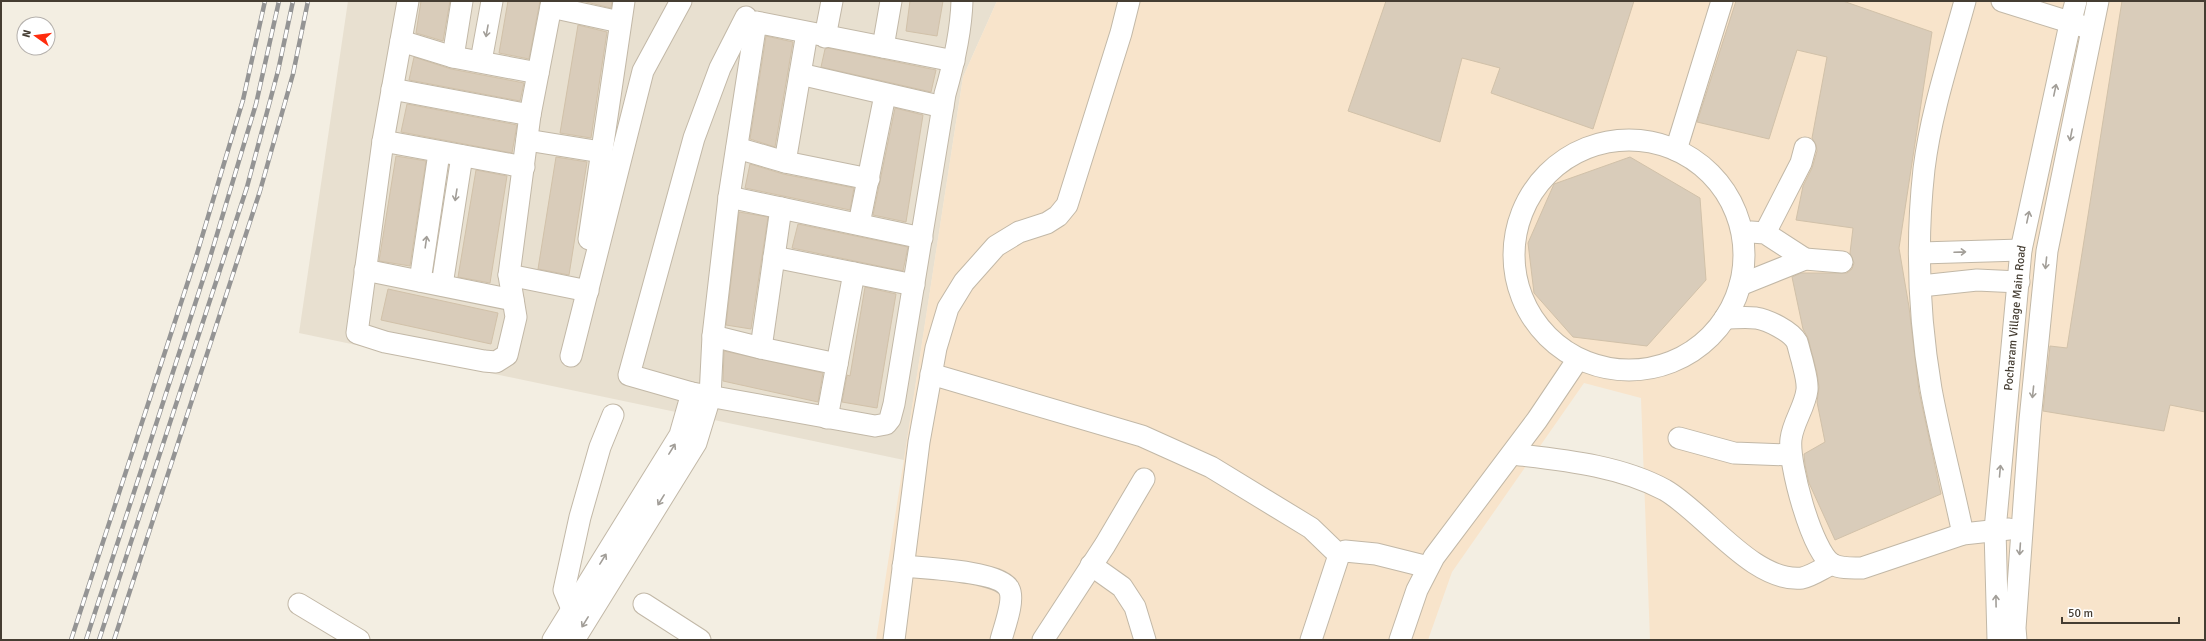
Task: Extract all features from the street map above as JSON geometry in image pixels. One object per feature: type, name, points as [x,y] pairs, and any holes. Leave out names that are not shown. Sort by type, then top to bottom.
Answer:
[{"type":"street","points":[[408,1],[383,141],[357,333],[385,342],[484,361],[496,362],[507,355],[516,317],[509,275],[530,115],[552,4],[620,22]]},
{"type":"street","points":[[453,56],[462,1]]},
{"type":"street","points":[[481,61],[492,1]]},
{"type":"street","points":[[586,262],[624,1]]},
{"type":"street","points":[[571,356],[643,71],[681,1]]},
{"type":"street","points":[[785,162],[800,74],[832,1]]},
{"type":"street","points":[[883,47],[891,1]]},
{"type":"street","points":[[751,14],[720,68],[694,138],[629,375],[701,395],[874,426],[886,424],[890,419],[943,108],[961,23],[962,1]]},
{"type":"street","points":[[894,640],[919,442],[940,328],[948,308],[964,282],[996,246],[1019,232],[1047,223],[1058,216],[1067,205],[1121,33],[1129,1]]},
{"type":"street","points":[[1676,150],[1722,1]]},
{"type":"street","points":[[1963,534],[1932,390],[1922,315],[1921,253],[1924,169],[1938,101],[1965,1]]},
{"type":"street","points":[[2002,1],[2070,24],[2093,28]]},
{"type":"street","name":"Pocharam Village Main Road","points":[[1998,640],[1995,530],[2021,250],[2076,1]]},
{"type":"street","name":"Pocharam Village Main Road","points":[[2016,640],[2022,527],[2047,251],[2098,1]]},
{"type":"street","points":[[751,14],[816,35],[954,61]]},
{"type":"street","points":[[574,640],[594,591],[696,443],[701,395],[713,336],[729,197],[737,148],[751,14]]},
{"type":"street","points":[[401,41],[453,56],[538,73]]},
{"type":"street","points":[[800,74],[943,108]]},
{"type":"street","points":[[392,89],[530,115]]},
{"type":"street","points":[[859,224],[885,95]]},
{"type":"street","points":[[527,140],[601,152]]},
{"type":"street","points":[[1626,140],[1654,143],[1676,150],[1696,162],[1718,183],[1728,198],[1741,231],[1743,249],[1740,285],[1725,318],[1703,343],[1685,356],[1659,366],[1643,370],[1610,369],[1578,359],[1550,340],[1539,327],[1522,298],[1516,270],[1515,248],[1522,214],[1529,199],[1550,172],[1563,161],[1583,150],[1609,142],[1626,140]]},
{"type":"street","points":[[383,141],[524,167]]},
{"type":"street","points":[[737,148],[785,162],[869,179]]},
{"type":"street","points":[[1765,233],[1800,163],[1805,148]]},
{"type":"street","points":[[420,281],[439,152]]},
{"type":"street","points":[[442,284],[462,156]]},
{"type":"street","points":[[729,197],[922,238]]},
{"type":"street","points":[[761,348],[781,208]]},
{"type":"street","points":[[1741,231],[1765,233],[1806,258],[1842,262]]},
{"type":"street","points":[[1921,253],[2021,250]]},
{"type":"street","points":[[774,258],[914,285]]},
{"type":"street","points":[[1740,285],[1806,258]]},
{"type":"street","points":[[365,270],[442,284],[513,300]]},
{"type":"street","points":[[827,418],[854,273]]},
{"type":"street","points":[[509,275],[588,291]]},
{"type":"street","points":[[1921,286],[1977,280],[2019,282]]},
{"type":"street","points":[[1725,318],[1761,320],[1787,332],[1796,341],[1804,368],[1807,388],[1804,403],[1791,437],[1790,455],[1795,481],[1805,512],[1820,547],[1832,564],[1846,568],[1862,568],[1963,534],[2022,527]]},
{"type":"street","points":[[713,336],[761,348],[838,364]]},
{"type":"street","points":[[1400,640],[1417,590],[1428,567],[1512,454],[1578,359]]},
{"type":"street","points":[[931,374],[1142,436],[1211,467],[1311,528],[1339,555]]},
{"type":"street","points":[[572,609],[564,590],[580,517],[600,446],[613,414]]},
{"type":"street","points":[[1679,438],[1734,453],[1790,455]]},
{"type":"street","points":[[1512,454],[1574,462],[1631,476],[1665,491],[1761,568],[1785,578],[1804,578],[1832,564]]},
{"type":"street","points":[[1043,640],[1144,479]]},
{"type":"street","points":[[1311,640],[1339,555],[1345,551],[1355,550],[1376,554],[1428,567]]},
{"type":"street","points":[[1091,565],[1122,587],[1135,607],[1145,640]]},
{"type":"street","points":[[904,566],[976,575],[1004,583],[1009,589],[1011,600],[1002,640]]},
{"type":"street","points":[[553,640],[572,609],[594,591]]},
{"type":"street","points":[[299,604],[352,638]]},
{"type":"street","points":[[644,604],[700,640]]},
{"type":"shaded area","points":[[348,1],[997,1],[963,77],[904,460],[299,333]]},
{"type":"shaded area","points":[[997,1],[2205,1],[2205,640],[1650,640],[1641,398],[1584,383],[1452,572],[1428,640],[876,640],[963,77]]},
{"type":"building","points":[[421,1],[450,1],[443,41],[416,33]]},
{"type":"building","points":[[508,1],[540,1],[529,59],[499,53]]},
{"type":"building","points":[[582,1],[612,1],[611,8]]},
{"type":"building","points":[[910,1],[943,1],[937,36],[906,31]]},
{"type":"building","points":[[1386,1],[1634,1],[1593,129],[1491,93],[1500,68],[1462,58],[1440,142],[1348,111]]},
{"type":"building","points":[[1736,1],[1843,1],[1932,32],[1899,248],[1909,307],[1919,391],[1941,494],[1835,540],[1809,483],[1805,465],[1804,454],[1825,442],[1817,402],[1819,387],[1817,373],[1808,338],[1803,329],[1792,277],[1801,273],[1847,273],[1852,269],[1854,263],[1850,253],[1853,228],[1796,220],[1803,186],[1812,168],[1817,151],[1816,145],[1812,138],[1827,57],[1797,50],[1769,139],[1697,122]]},
{"type":"building","points":[[2122,1],[2205,1],[2205,412],[2170,405],[2164,431],[2043,411],[2050,346],[2067,348]]},
{"type":"building","points":[[578,25],[607,32],[591,138],[560,133]]},
{"type":"building","points":[[766,36],[793,42],[775,147],[750,139]]},
{"type":"building","points":[[828,48],[936,70],[931,92],[821,67],[825,49]]},
{"type":"building","points":[[414,57],[451,69],[524,83],[520,101],[409,80]]},
{"type":"building","points":[[407,104],[517,125],[512,153],[401,132]]},
{"type":"building","points":[[895,108],[923,115],[906,222],[873,215]]},
{"type":"building","points":[[396,156],[426,161],[410,266],[379,261]]},
{"type":"building","points":[[556,157],[587,162],[569,275],[538,269]]},
{"type":"building","points":[[1630,157],[1700,198],[1706,280],[1647,346],[1573,337],[1534,293],[1528,243],[1554,184]]},
{"type":"building","points":[[750,164],[783,174],[854,188],[850,210],[745,188]]},
{"type":"building","points":[[476,170],[507,176],[490,283],[458,277]]},
{"type":"building","points":[[739,212],[768,217],[751,329],[726,325]]},
{"type":"building","points":[[798,224],[908,247],[903,271],[792,248]]},
{"type":"building","points":[[865,287],[896,294],[877,408],[842,402],[847,375],[850,376]]},
{"type":"building","points":[[388,289],[498,313],[491,344],[381,320]]},
{"type":"building","points":[[724,351],[823,373],[818,402],[723,381]]},
{"type":"railway","points":[[71,640],[196,257],[243,100],[265,1]]},
{"type":"railway","points":[[86,640],[209,261],[256,104],[279,1]]},
{"type":"railway","points":[[99,640],[247,187],[278,71],[293,1]]},
{"type":"railway","points":[[114,640],[260,191],[293,74],[308,1]]}]
